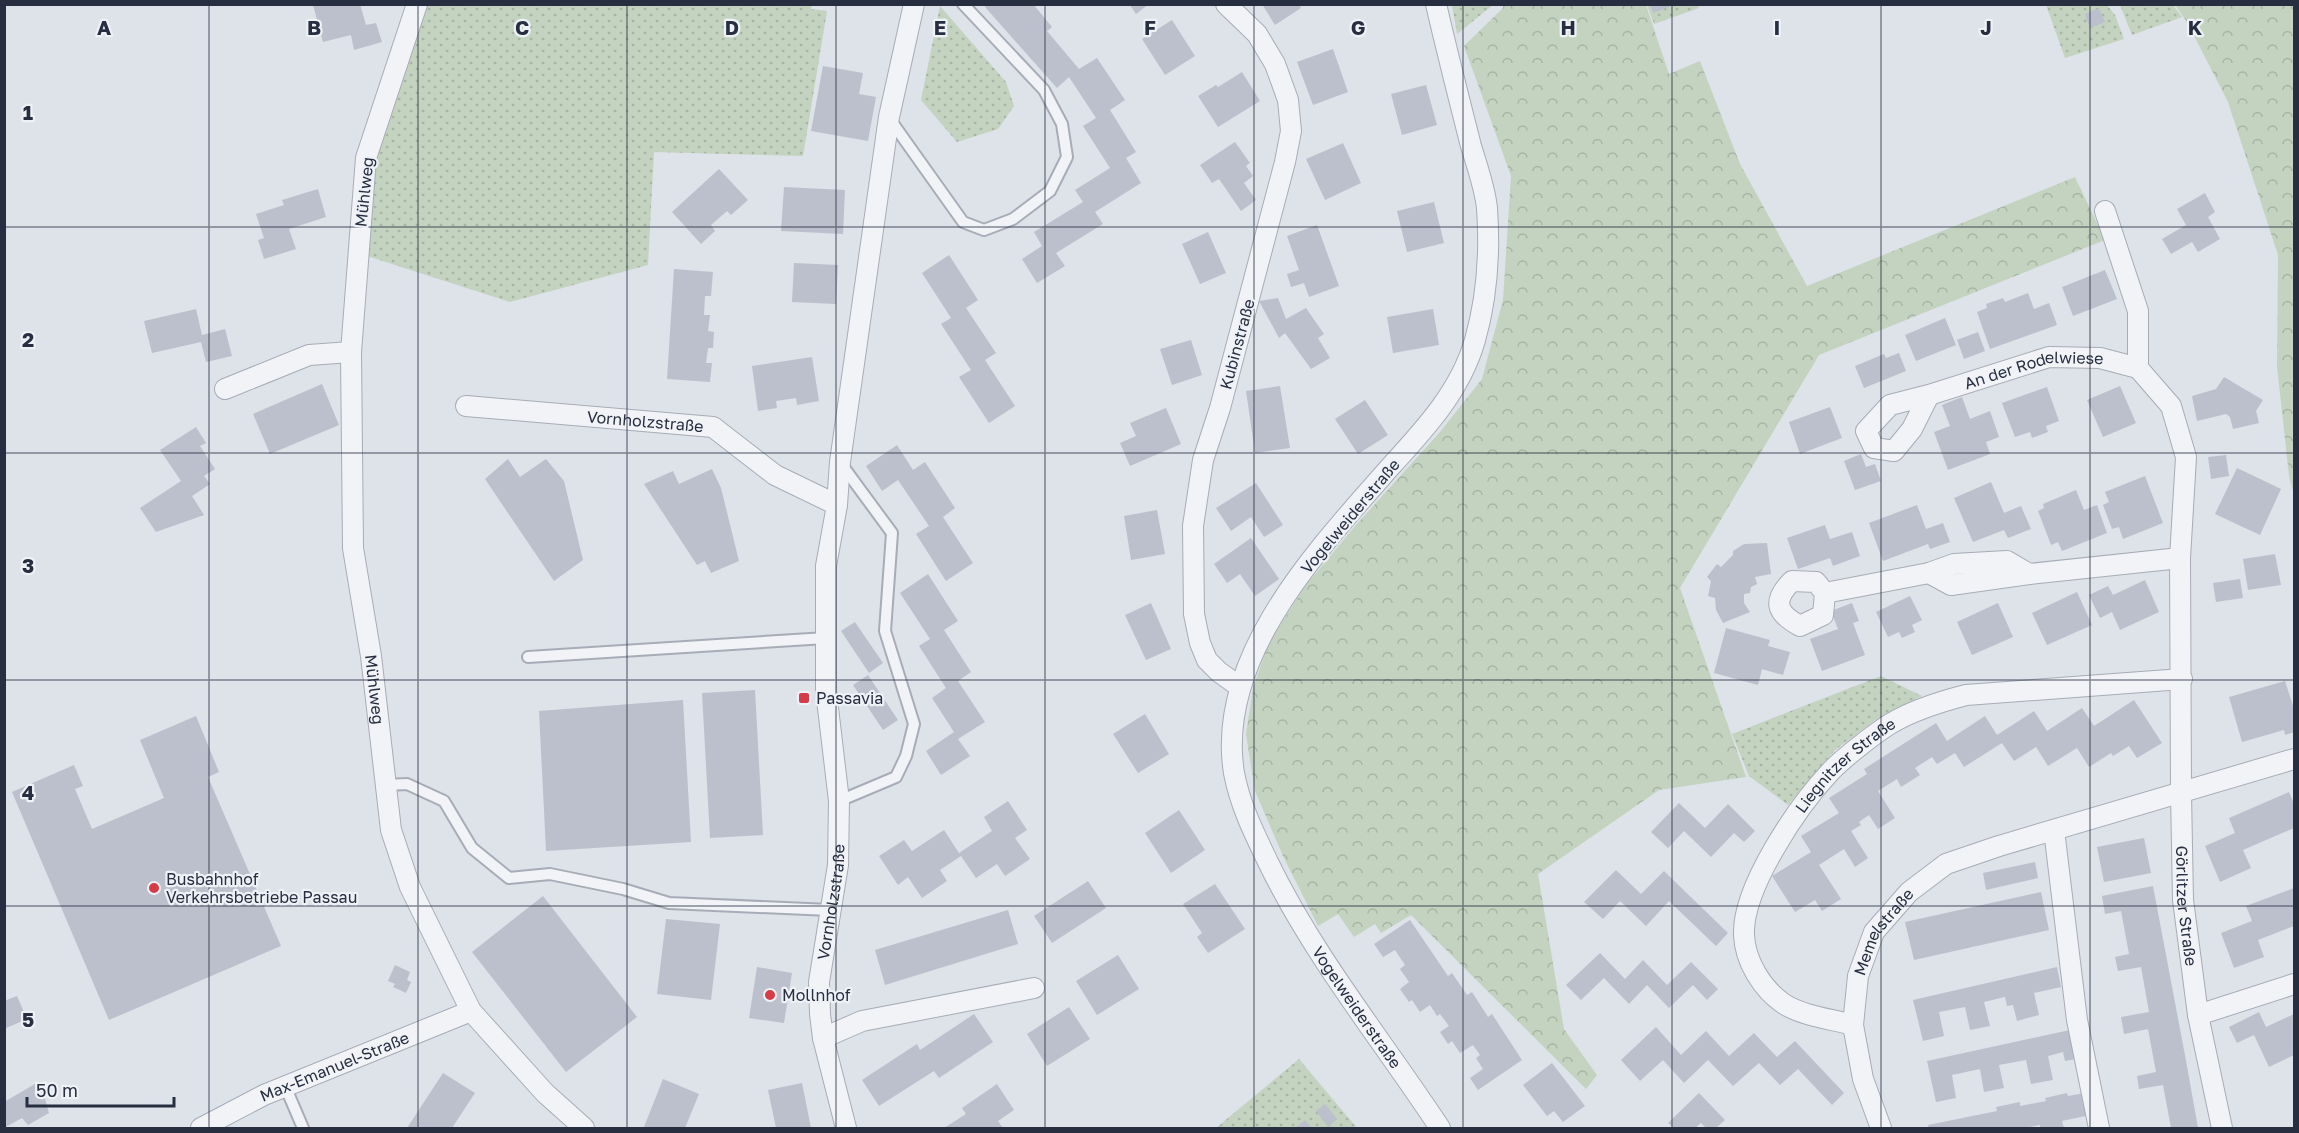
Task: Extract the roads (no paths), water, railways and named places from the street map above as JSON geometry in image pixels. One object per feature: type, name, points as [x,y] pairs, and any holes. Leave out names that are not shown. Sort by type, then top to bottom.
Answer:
[{"type":"street","name":"Mühlweg","points":[[417,4],[366,158],[351,352],[353,548],[371,656],[391,830],[410,887],[471,1011],[545,1093],[584,1128]]},
{"type":"street","name":"Vornholzstraße","points":[[846,1128],[823,1038],[820,1014],[819,982],[838,865],[839,801],[826,691],[825,566],[837,505],[840,462],[889,117],[914,4]]},
{"type":"street","name":"Kubinstraße","points":[[1226,4],[1257,34],[1275,64],[1288,99],[1291,131],[1274,206],[1220,408],[1203,460],[1193,526],[1194,614],[1200,643],[1207,660],[1218,672],[1240,687]]},
{"type":"street","name":"Vogelweiderstraße","points":[[1436,4],[1487,204],[1488,242],[1485,286],[1476,338],[1455,388],[1423,431],[1316,552],[1284,598],[1252,657],[1240,687],[1232,732],[1234,772],[1245,815],[1283,892],[1322,955],[1436,1126]]},
{"type":"street","points":[[2105,211],[2138,311],[2138,368],[2171,406],[2186,457],[2180,558],[2182,679]]},
{"type":"street","points":[[225,388],[309,355],[351,352]]},
{"type":"street","name":"An der Rodelwiese","points":[[1929,396],[2049,357],[2100,358],[2138,368]]},
{"type":"street","name":"Vornholzstraße","points":[[465,406],[713,427],[775,475],[837,505]]},
{"type":"street","points":[[1825,592],[1929,573],[1951,585],[2180,558]]},
{"type":"street","name":"Görlitzer Straße","points":[[2182,679],[2183,900],[2198,1015],[2222,1128]]},
{"type":"street","name":"Liegnitzer Straße","points":[[1853,1024],[1811,1015],[1784,1004],[1765,987],[1751,964],[1744,935],[1747,912],[1758,881],[1779,839],[1830,772],[1891,724],[1945,700],[1966,694],[2182,679]]},
{"type":"street","name":"Memelstraße","points":[[1881,1128],[1863,1079],[1853,1024],[1858,976],[1874,932],[1909,891],[1946,864],[2295,759]]},
{"type":"street","points":[[2054,830],[2077,1020],[2099,1128]]},
{"type":"street","points":[[2198,1015],[2295,984]]},
{"type":"street","points":[[823,1038],[862,1021],[1034,987]]},
{"type":"street","name":"Max-Emanuel-Straße","points":[[201,1128],[285,1086],[471,1011]]},
{"type":"lane","points":[[889,117],[963,222],[984,230],[1013,219],[1050,191],[1067,157],[1062,124],[1044,90],[963,4]]},
{"type":"lane","points":[[839,801],[896,777],[906,756],[915,724],[885,631],[892,533],[840,462]]},
{"type":"lane","points":[[528,657],[826,638]]},
{"type":"lane","points":[[386,785],[407,784],[444,801],[472,848],[509,878],[550,874],[669,903],[830,910]]},
{"type":"lane","points":[[285,1086],[303,1128]]},
{"type":"place","name":"Passavia","points":[[804,698]]},
{"type":"place","name":"Busbahnhof Verkehrsbetriebe Passau","points":[[154,888]]},
{"type":"place","name":"Mollnhof","points":[[770,995]]}]
